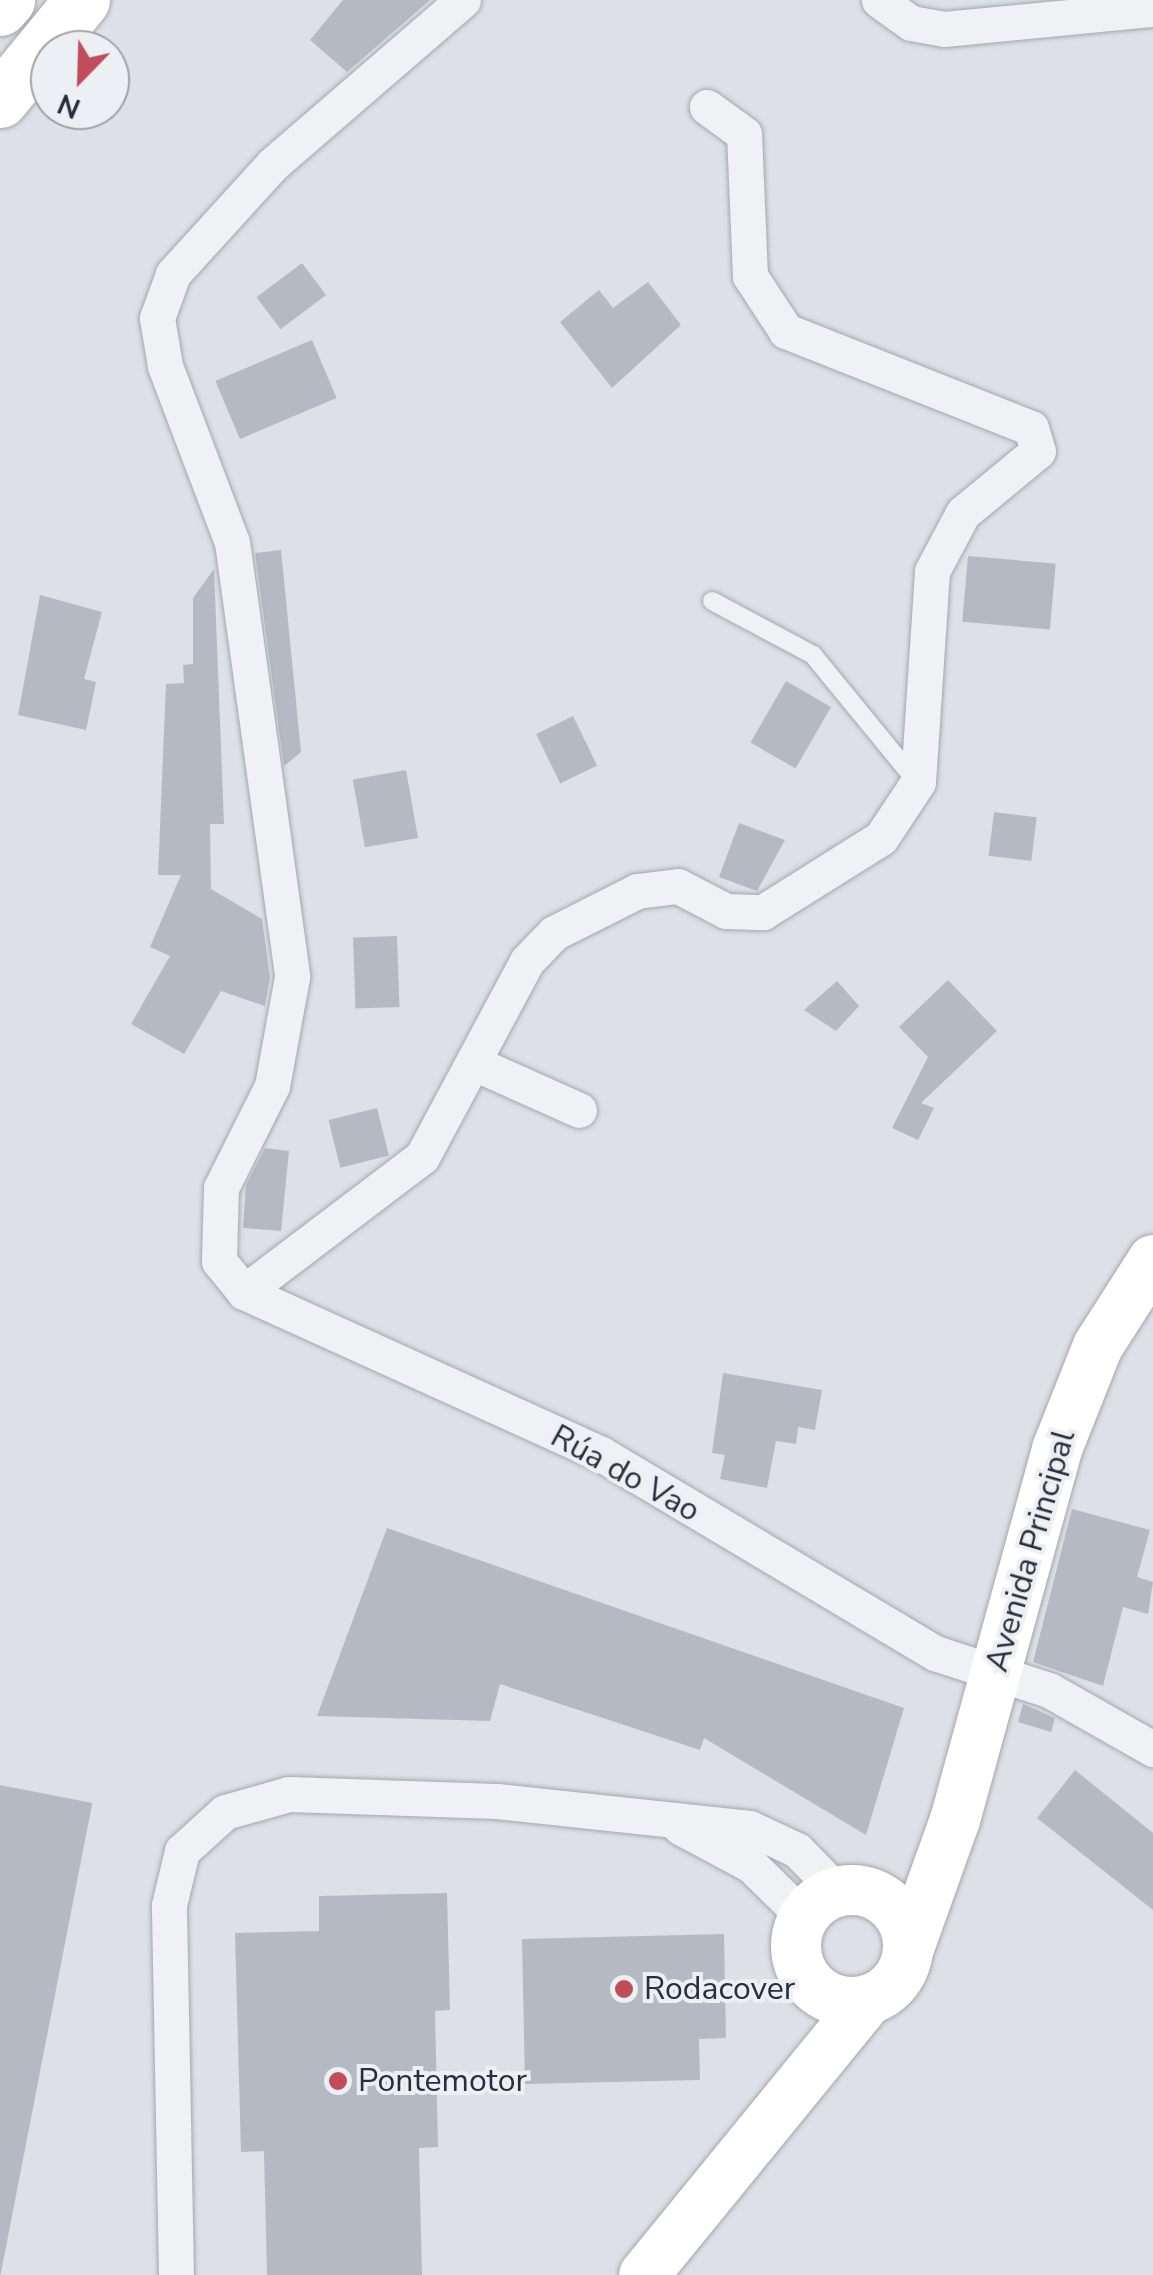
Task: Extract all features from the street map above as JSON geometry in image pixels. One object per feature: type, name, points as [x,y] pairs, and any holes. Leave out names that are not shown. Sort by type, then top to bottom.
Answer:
[{"type":"main road","points":[[0,8],[6,0]]},
{"type":"main road","points":[[0,100],[82,0]]},
{"type":"street","points":[[463,0],[273,164],[173,274],[157,318],[165,366],[232,542],[292,977],[272,1086],[221,1188],[219,1262],[244,1292],[422,1157],[527,961],[554,933],[637,892],[678,886],[726,911],[763,912],[881,838],[918,782],[932,571],[963,512],[1038,451],[1032,428],[786,331],[750,276],[744,134],[707,107]]},
{"type":"street","points":[[879,0],[912,22],[944,29],[1153,9]]},
{"type":"street","points":[[474,1062],[579,1110]]},
{"type":"street","name":"Avenida Principal","points":[[908,1950],[942,1856],[1075,1398],[1153,1260]]},
{"type":"street","name":"Rúa do Vao","points":[[244,1292],[600,1454],[849,1606],[996,1674],[1049,1690],[1153,1750]]},
{"type":"street","points":[[176,2275],[169,1906],[182,1851],[225,1812],[289,1794],[750,1828],[797,1850],[821,1904],[797,1958],[820,1991],[868,1999]]},
{"type":"street","points":[[821,1904],[887,1902],[942,1856]]},
{"type":"street","points":[[644,2275],[798,2096],[868,1999],[895,1980],[908,1950],[887,1902]]},
{"type":"street","points":[[798,2096],[820,1991]]},
{"type":"lane","points":[[712,601],[823,664],[918,782]]},
{"type":"building","points":[[343,0],[430,0],[347,72],[310,40]]},
{"type":"building","points":[[302,263],[326,295],[281,329],[256,297]]},
{"type":"building","points":[[648,282],[681,325],[612,388],[560,322],[599,290],[613,308]]},
{"type":"building","points":[[312,340],[337,398],[240,439],[215,381]]},
{"type":"building","points":[[281,550],[301,752],[284,766],[255,553]]},
{"type":"building","points":[[968,556],[1056,564],[1050,629],[962,622]]},
{"type":"building","points":[[214,569],[224,824],[210,824],[211,889],[262,919],[270,977],[265,1006],[221,991],[184,1054],[131,1024],[170,956],[150,947],[181,875],[158,875],[166,684],[184,683],[183,665],[193,664],[193,598]]},
{"type":"building","points":[[40,595],[102,612],[84,679],[96,682],[86,730],[18,715]]},
{"type":"building","points":[[786,681],[831,707],[796,768],[750,742]]},
{"type":"building","points":[[573,716],[597,765],[560,783],[536,734]]},
{"type":"building","points":[[406,770],[418,838],[365,847],[353,779]]},
{"type":"building","points":[[994,812],[1037,817],[1031,861],[989,856]]},
{"type":"building","points":[[739,823],[785,840],[757,891],[719,877]]},
{"type":"building","points":[[397,936],[399,1007],[356,1008],[353,938]]},
{"type":"building","points":[[948,980],[997,1031],[921,1103],[934,1108],[918,1140],[892,1128],[928,1057],[899,1027]]},
{"type":"building","points":[[837,981],[859,1006],[836,1031],[804,1010]]},
{"type":"building","points":[[377,1108],[389,1156],[340,1168],[328,1120]]},
{"type":"building","points":[[265,1148],[289,1151],[281,1231],[243,1228],[246,1185]]},
{"type":"building","points":[[723,1373],[822,1390],[815,1430],[798,1427],[796,1444],[776,1441],[767,1488],[720,1479],[725,1455],[712,1453]]},
{"type":"building","points":[[1072,1509],[1150,1530],[1137,1577],[1153,1582],[1148,1614],[1123,1607],[1103,1686],[1033,1662]]},
{"type":"building","points":[[387,1528],[904,1708],[866,1835],[704,1738],[700,1750],[500,1684],[490,1721],[317,1716]]},
{"type":"building","points":[[1023,1704],[1055,1718],[1051,1732],[1018,1722]]},
{"type":"building","points":[[1075,1770],[1153,1833],[1153,1910],[1037,1818]]},
{"type":"building","points":[[0,1785],[92,1803],[1,2275],[0,2275]]},
{"type":"building","points":[[447,1893],[450,2010],[435,2011],[438,2147],[419,2148],[422,2275],[267,2275],[264,2151],[241,2152],[235,1933],[319,1931],[319,1896]]},
{"type":"building","name":"Rodacover","points":[[724,1934],[726,2038],[699,2039],[700,2080],[525,2084],[522,1939]]},
{"type":"place","name":"Rodacover","points":[[624,1989]]},
{"type":"place","name":"Pontemotor","points":[[338,2081]]}]
